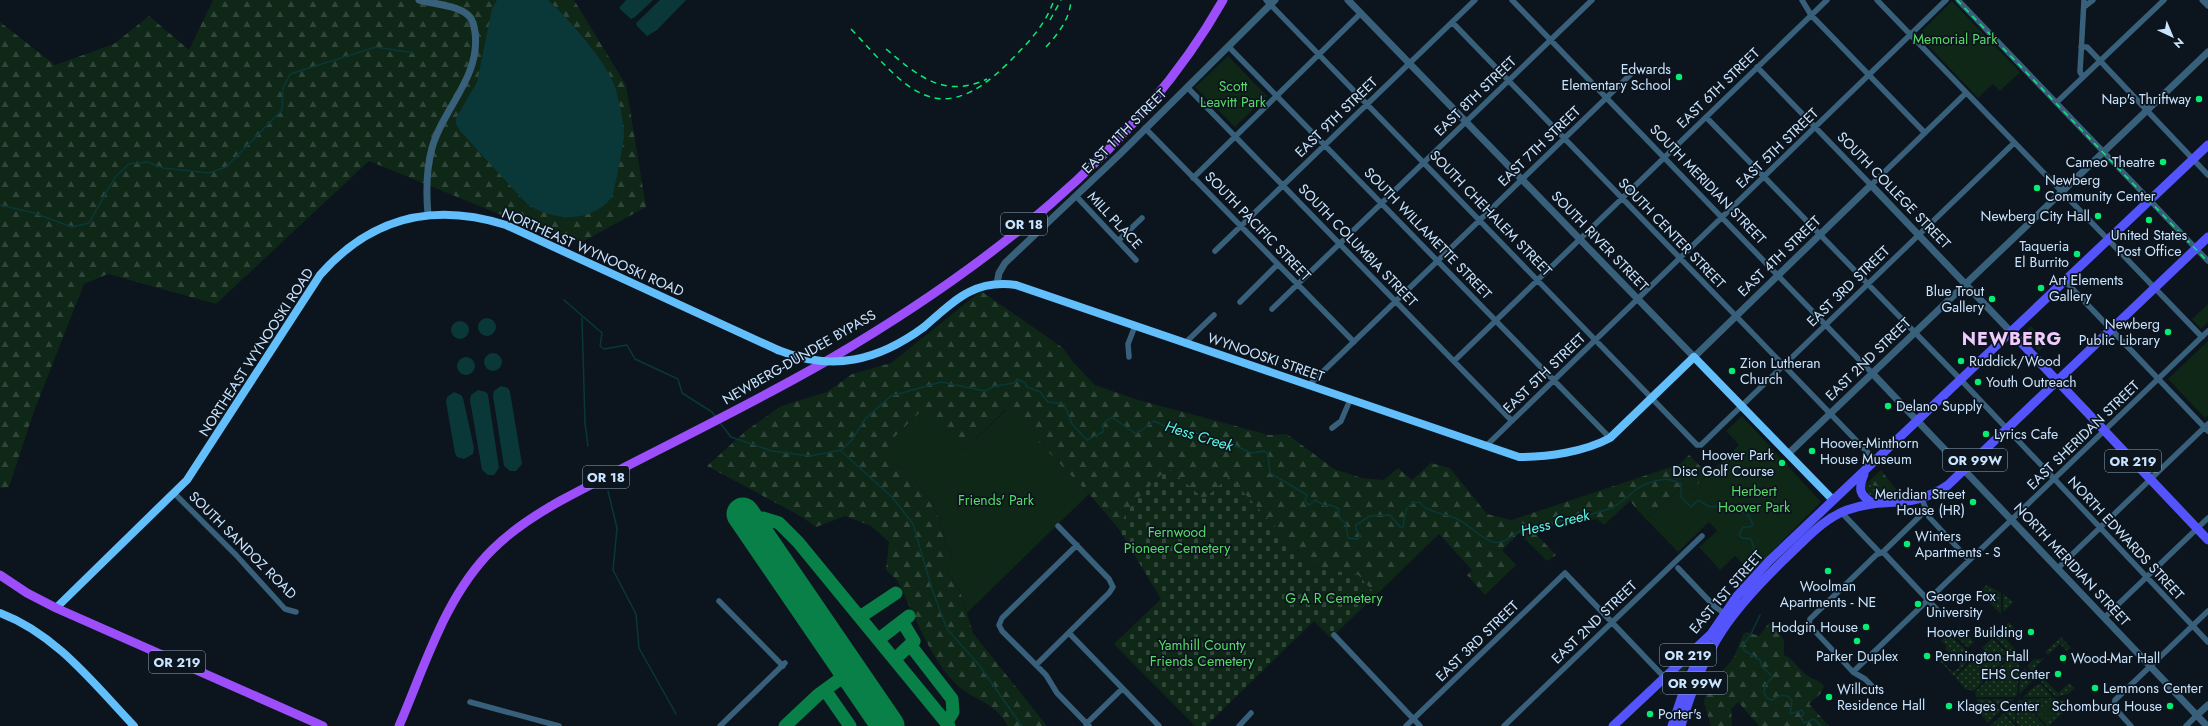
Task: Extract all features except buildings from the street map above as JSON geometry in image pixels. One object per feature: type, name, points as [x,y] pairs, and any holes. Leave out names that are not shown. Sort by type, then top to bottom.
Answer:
[{"type":"highway","name":"NEWBERG-DUNDEE BYPASS","points":[[401,724],[454,602],[465,584],[492,550],[524,522],[542,511],[676,441],[856,343],[937,290],[999,244],[1056,198],[1103,154],[1140,115],[1182,64],[1223,0]]},
{"type":"highway","name":"OR 219","points":[[0,575],[27,593],[56,608],[323,726]]},
{"type":"main road","name":"EAST 1ST STREET","points":[[1713,638],[1724,613],[1756,574],[1833,500],[1919,421],[2208,145]]},
{"type":"main road","name":"NORTHEAST WYNOOSKI ROAD","points":[[56,608],[187,480],[203,458],[311,287],[332,261],[345,250],[392,223],[428,215],[457,214],[477,217],[506,225],[778,350],[800,358],[817,361],[849,361],[891,348],[924,327]]},
{"type":"main road","name":"OR 99W","points":[[1874,504],[1895,504],[1922,499],[1944,488],[2112,330],[2208,237]]},
{"type":"main road","name":"WYNOOSKI STREET","points":[[924,327],[967,292],[980,287],[997,284],[1016,285],[1519,457],[1532,457],[1584,448],[1610,438]]},
{"type":"main road","name":"OR 219","points":[[2012,332],[2208,540]]},
{"type":"main road","name":"EAST 4TH STREET","points":[[1610,438],[1694,357]]},
{"type":"main road","name":"SOUTH RIVER STREET","points":[[1694,357],[1833,500]]},
{"type":"main road","points":[[1865,471],[1860,485],[1860,492],[1864,498],[1874,504]]},
{"type":"main road","points":[[1816,529],[1831,508],[1833,500],[1839,504],[1852,508]]},
{"type":"main road","name":"EAST 1ST STREET","points":[[1613,726],[1664,677],[1713,638],[1754,589],[1816,529],[1841,512],[1852,508],[1874,504]]},
{"type":"main road","points":[[0,612],[19,621],[50,641],[134,726]]},
{"type":"main road","name":"OR 99W","points":[[1672,726],[1689,678],[1713,638]]},
{"type":"main road","name":"OR 99W","points":[[1682,726],[1699,672],[1713,638]]},
{"type":"street","points":[[419,0],[451,8],[469,16],[473,24],[475,35],[474,53],[466,82],[458,99],[444,120],[433,148],[427,180],[428,215]]},
{"type":"street","name":"SOUTH RIVER STREET","points":[[1348,0],[1694,357]]},
{"type":"street","name":"EAST 9TH STREET","points":[[1215,251],[1474,0]]},
{"type":"street","name":"SOUTH MERIDIAN STREET","points":[[1512,0],[1919,421]]},
{"type":"street","name":"EAST 8TH STREET","points":[[1272,309],[1592,0]]},
{"type":"street","points":[[1802,0],[1811,15],[1925,134]]},
{"type":"street","name":"EAST 6TH STREET","points":[[1454,361],[1827,0]]},
{"type":"street","points":[[1877,0],[2154,289],[2202,337]]},
{"type":"street","name":"EAST 5TH STREET","points":[[1486,446],[1946,0]]},
{"type":"street","points":[[1958,0],[2208,261]]},
{"type":"street","points":[[2083,77],[2080,72],[2084,0]]},
{"type":"street","points":[[2084,7],[2093,0]]},
{"type":"street","points":[[2057,102],[2164,0]]},
{"type":"street","points":[[2203,0],[2208,6]]},
{"type":"street","name":"EAST 11TH STREET","points":[[997,284],[999,273],[1005,263],[1076,196],[1271,2]]},
{"type":"street","name":"SOUTH CHEHALEM STREET","points":[[1271,2],[1367,104],[1697,444]]},
{"type":"street","points":[[1194,178],[1361,13]]},
{"type":"street","name":"SOUTH CENTER STREET","points":[[1452,22],[1876,461]]},
{"type":"street","name":"SOUTH WILLAMETTE STREET","points":[[1228,46],[1610,438]]},
{"type":"street","points":[[2082,46],[2087,47],[2208,175]]},
{"type":"street","name":"EAST 2ND STREET","points":[[1788,454],[2208,52]]},
{"type":"street","name":"SOUTH COLLEGE STREET","points":[[1758,67],[2012,332]]},
{"type":"street","name":"EAST 7TH STREET","points":[[1308,386],[1631,74]]},
{"type":"street","name":"SOUTH COLUMBIA STREET","points":[[1187,87],[1512,420]]},
{"type":"street","name":"EAST 4TH STREET","points":[[1694,357],[1966,93]]},
{"type":"street","name":"NORTH EDWARDS STREET","points":[[1706,117],[1961,380],[2208,642]]},
{"type":"street","name":"SOUTH PACIFIC STREET","points":[[1145,128],[1354,342]]},
{"type":"street","name":"EAST 3RD STREET","points":[[1697,444],[1701,445],[2014,143]]},
{"type":"street","name":"MILL PLACE","points":[[1076,196],[1136,260]]},
{"type":"street","points":[[1118,240],[1142,218]]},
{"type":"street","points":[[1240,302],[1278,264]]},
{"type":"street","points":[[2058,568],[2207,428],[2066,281]]},
{"type":"street","points":[[1185,344],[1214,315]]},
{"type":"street","points":[[1129,357],[1128,344],[1135,326]]},
{"type":"street","name":"EAST SHERIDAN STREET","points":[[1853,672],[2208,331]]},
{"type":"street","points":[[1332,428],[1341,421],[1350,400]]},
{"type":"street","name":"NORTH MERIDIAN STREET","points":[[1919,421],[2207,726]]},
{"type":"street","name":"SOUTH SANDOZ ROAD","points":[[174,493],[236,555],[285,609],[296,612]]},
{"type":"street","points":[[1922,499],[1929,517],[1970,560]]},
{"type":"street","points":[[1841,512],[1942,615]]},
{"type":"street","points":[[1878,692],[1865,679],[1853,672],[1809,623],[1812,617],[1920,516]]},
{"type":"street","points":[[2105,617],[2208,518]]},
{"type":"street","points":[[1036,665],[1109,594],[1113,587],[1109,579],[1058,526]]},
{"type":"street","name":"EAST 2ND STREET","points":[[1504,726],[1702,536]]},
{"type":"street","points":[[1077,546],[1000,622],[1002,631],[1046,675],[1057,693],[1087,725],[1122,689]]},
{"type":"street","points":[[1678,568],[1715,607],[1724,613]]},
{"type":"street","name":"EAST 3RD STREET","points":[[1406,726],[1566,573],[1612,622]]},
{"type":"street","points":[[719,602],[784,665],[720,726]]},
{"type":"street","points":[[2131,726],[2113,705],[2115,700],[2208,611]]},
{"type":"street","points":[[1612,622],[1664,677]]},
{"type":"street","points":[[1069,633],[1159,726]]},
{"type":"street","points":[[1334,635],[1420,726]]},
{"type":"street","points":[[470,702],[559,726]]},
{"type":"street","points":[[2186,726],[2208,705]]},
{"type":"street","points":[[1239,726],[1252,713]]},
{"type":"green space","points":[[213,0],[574,0],[626,85],[646,207],[582,242],[521,223],[369,161],[216,304],[108,274],[84,284],[33,414],[9,487],[0,488],[0,22],[55,65],[114,44],[149,16],[189,50]]},
{"type":"green space","name":"Memorial Park","points":[[1952,1],[2020,72],[2000,91],[1993,84],[1978,98],[1918,35]]},
{"type":"green space","name":"Scott Leavitt Park","points":[[1228,56],[1267,96],[1235,127],[1195,87]]},
{"type":"green space","points":[[981,291],[1063,348],[1073,362],[1095,385],[1135,399],[1269,435],[1287,434],[1334,469],[1362,478],[1384,480],[1398,468],[1412,480],[1431,463],[1450,468],[1487,514],[1511,520],[1680,464],[1689,455],[1708,474],[1690,492],[1683,485],[1650,517],[1643,510],[1640,513],[1630,501],[1604,525],[1597,519],[1531,529],[1556,555],[1547,561],[1519,533],[1502,550],[1516,565],[1485,595],[1467,575],[1472,570],[1439,534],[1376,595],[1358,575],[1313,567],[1229,477],[1204,499],[1132,504],[1118,528],[1089,494],[1006,409],[963,451],[895,464],[912,476],[934,507],[943,528],[945,545],[952,551],[947,571],[960,591],[973,633],[1047,726],[1008,726],[1002,717],[990,706],[963,690],[956,684],[938,662],[923,635],[897,580],[886,570],[889,542],[871,526],[845,516],[816,527],[802,517],[707,466],[747,430],[781,406],[827,392],[852,374],[891,363]]},
{"type":"green space","points":[[2208,304],[2208,322],[2201,329],[2192,319]]},
{"type":"green space","points":[[2031,326],[2047,343],[2039,351],[2023,334]]},
{"type":"green space","points":[[2208,341],[2208,415],[2205,418],[2168,379]]},
{"type":"green space","name":"Friends' Park","points":[[923,409],[963,451],[1007,409],[1089,494],[967,613],[960,591],[947,571],[952,551],[945,545],[943,528],[934,507],[912,476],[895,464],[887,444]]},
{"type":"green space","name":"Herbert Hoover Park","points":[[1742,416],[1821,502],[1751,573],[1735,556],[1720,570],[1699,547],[1717,531],[1709,522],[1678,552],[1640,513],[1643,510],[1650,517],[1683,485],[1690,492],[1739,445],[1726,431]]},
{"type":"green space","points":[[1168,468],[1204,499],[1229,477],[1313,567],[1358,575],[1376,595],[1331,638],[1314,621],[1206,726],[1195,726],[1114,644],[1161,599],[1118,528],[1132,504]]},
{"type":"green space","points":[[1881,470],[1898,492],[1898,498],[1894,498],[1883,487],[1867,483]]},
{"type":"green space","points":[[1867,483],[1883,487],[1894,498],[1880,498],[1869,495],[1865,487]]},
{"type":"green space","points":[[1987,585],[2001,593],[2001,614],[1979,592]]},
{"type":"green space","points":[[2003,594],[2014,602],[2003,612]]},
{"type":"green space","points":[[1773,622],[1784,641],[1784,655],[1791,659],[1805,674],[1820,682],[1824,686],[1821,693],[1809,704],[1829,726],[1759,726],[1738,702],[1731,709],[1732,726],[1711,726],[1704,703],[1708,689],[1734,657],[1743,634],[1747,632],[1759,636],[1769,623]]},
{"type":"green space","points":[[2009,622],[2015,629],[2005,638],[2016,650],[2011,654],[1994,636]]},
{"type":"green space","points":[[1960,627],[1974,642],[1968,648],[1953,633]]},
{"type":"green space","points":[[1948,634],[1973,656],[1954,676],[1938,659],[1939,658],[1952,672],[1959,668],[1960,664],[1945,648],[1947,646],[1941,641]]},
{"type":"green space","points":[[2061,637],[2071,648],[2067,651],[2060,644],[2048,655],[2045,652]]},
{"type":"green space","points":[[1992,638],[2009,655],[1989,655],[1982,648]]},
{"type":"green space","points":[[1977,656],[2007,658],[1974,691],[1965,689],[1955,677]]},
{"type":"green space","points":[[1691,657],[1680,685],[1670,674]]},
{"type":"green space","points":[[2045,657],[2035,668],[2040,675],[2037,677],[2027,666],[2034,659],[2042,659]]},
{"type":"green space","points":[[2010,658],[2019,661],[2017,695],[2015,697],[1976,697],[1975,692]]},
{"type":"green space","points":[[2025,668],[2035,678],[2019,695],[2020,673]]},
{"type":"green space","points":[[1670,677],[1679,686],[1679,688],[1664,690],[1660,695],[1659,693],[1667,685]]},
{"type":"green space","points":[[2044,679],[2058,693],[2069,683],[2075,688],[2068,694],[2056,697],[2041,682]]},
{"type":"green space","points":[[2040,683],[2053,697],[2023,697],[2036,685],[2037,686]]},
{"type":"green space","points":[[2054,698],[2067,702],[2067,709],[2049,726],[2047,726],[2022,699]]},
{"type":"green space","points":[[1977,699],[1990,699],[2001,710],[1988,723],[1980,714]]},
{"type":"green space","points":[[1992,699],[2014,699],[2002,709]]},
{"type":"green space","points":[[2020,699],[2045,726],[2019,726],[2016,723],[2018,701]]},
{"type":"green space","points":[[2016,702],[2015,723],[2005,712]]},
{"type":"green space","points":[[2046,703],[2052,703],[2057,708],[2055,717],[2052,719],[2046,719],[2041,714],[2041,708]]},
{"type":"green space","points":[[2004,713],[2015,726],[1990,726]]},
{"type":"shaded area","points":[[497,0],[548,0],[587,42],[612,79],[621,112],[624,139],[612,197],[603,206],[593,212],[582,216],[559,216],[537,210],[527,204],[460,131],[456,124],[456,118],[477,82],[492,9]]},
{"type":"shaded area","points":[[626,0],[653,0],[631,19],[619,8]]},
{"type":"shaded area","points":[[660,0],[686,0],[657,30],[647,36],[636,23]]},
{"type":"shaded area","points":[[487,318],[493,321],[496,327],[493,333],[487,336],[481,333],[478,327],[481,321]]},
{"type":"shaded area","points":[[460,321],[466,324],[469,330],[466,336],[460,339],[454,336],[451,330],[454,324]]},
{"type":"shaded area","points":[[493,353],[499,356],[502,362],[499,368],[493,371],[487,368],[484,362],[487,356]]},
{"type":"shaded area","points":[[466,357],[472,360],[475,366],[472,372],[466,375],[460,372],[457,366],[460,360]]},
{"type":"shaded area","points":[[501,386],[508,388],[510,392],[522,464],[516,471],[510,471],[504,466],[493,396],[494,391]]},
{"type":"shaded area","points":[[478,390],[486,392],[488,395],[499,468],[494,475],[488,475],[482,470],[470,400],[471,395]]},
{"type":"shaded area","points":[[454,392],[461,395],[463,398],[474,448],[473,454],[464,459],[457,457],[455,453],[446,402],[447,397]]},
{"type":"waterway","points":[[0,205],[34,213],[72,227],[89,223],[115,177],[129,164],[148,162],[163,168],[209,173],[226,167],[282,110],[283,88],[290,74],[376,47],[413,53]]},
{"type":"waterway","name":"Hess Creek","points":[[564,300],[602,333],[600,346],[604,349],[627,345],[635,359],[678,379],[682,393],[712,412],[716,417]]},
{"type":"waterway","points":[[582,318],[585,423],[588,446]]},
{"type":"waterway","name":"Hess Creek","points":[[720,423],[731,437],[772,451],[810,456],[841,450],[851,441],[866,418],[891,396],[941,382],[985,391],[995,386],[1014,383],[1017,379],[1025,383],[1027,387],[1040,392],[1048,402],[1064,404],[1072,424],[1087,440],[1103,432],[1103,424],[1112,417],[1136,434],[1154,421],[1176,431],[1196,433],[1223,440],[1251,453],[1264,451],[1268,454],[1270,473],[1307,495],[1305,501],[1309,505],[1315,500],[1325,506],[1330,505],[1338,508],[1340,519],[1346,524],[1348,538],[1358,539],[1360,535],[1356,530],[1356,525],[1370,516],[1390,515],[1400,527],[1403,527],[1406,511],[1410,504],[1420,502],[1425,508],[1460,520],[1488,540],[1493,542],[1501,542],[1523,530],[1590,515],[1611,508],[1622,502],[1641,486],[1665,479],[1681,484],[1681,497],[1691,507],[1698,500],[1710,507],[1724,505],[1734,507],[1748,515],[1753,525],[1750,527],[1743,527],[1739,535],[1742,538],[1751,539],[1756,554]]},
{"type":"waterway","points":[[841,451],[892,497],[913,524],[932,589],[947,629],[979,665],[1022,726]]},
{"type":"waterway","points":[[608,491],[617,528],[613,570],[636,614],[639,648],[676,714]]},
{"type":"waterway","name":"Hess Creek","points":[[1760,615],[1750,636],[1742,646],[1745,651],[1760,660],[1762,667],[1773,677],[1765,685],[1764,693],[1767,698],[1772,700],[1780,696],[1790,698],[1792,701],[1790,714],[1802,710],[1804,713],[1801,718],[1804,723],[1814,719],[1821,726]]},
{"type":"taxiway","points":[[754,531],[754,522],[763,518],[779,523],[798,542],[949,726]]},
{"type":"taxiway","points":[[860,617],[896,593]]},
{"type":"taxiway","points":[[879,639],[909,616]]},
{"type":"taxiway","points":[[895,659],[914,641],[902,621]]},
{"type":"taxiway","points":[[911,646],[952,699],[953,712],[946,723]]},
{"type":"taxiway","points":[[785,726],[818,695],[851,671]]},
{"type":"taxiway","points":[[825,690],[850,726]]},
{"type":"runway","points":[[743,514],[888,726]]},
{"type":"railway","points":[[851,29],[888,68],[905,83],[922,94],[941,99],[961,96],[983,85],[1029,42],[1046,18],[1054,0]]},
{"type":"railway","points":[[1050,20],[1061,0]]},
{"type":"railway","points":[[1046,47],[1055,37],[1066,20],[1071,0]]},
{"type":"railway","points":[[1957,0],[2208,262]]},
{"type":"railway","points":[[886,49],[909,68],[932,82],[958,87],[972,85],[987,79]]},
{"type":"place","name":"Edwards Elementary School","points":[[1679,77]]},
{"type":"place","name":"Nap's Thriftway","points":[[2199,99]]},
{"type":"place","name":"Cameo Theatre","points":[[2163,162]]},
{"type":"place","name":"Newberg Community Center","points":[[2037,188]]},
{"type":"place","name":"Newberg City Hall","points":[[2098,216]]},
{"type":"place","name":"United States Post Office","points":[[2149,220]]},
{"type":"place","name":"Taqueria El Burrito","points":[[2077,254]]},
{"type":"place","name":"Art Elements Gallery","points":[[2041,288]]},
{"type":"place","name":"Blue Trout Gallery","points":[[1992,299]]},
{"type":"place","name":"Newberg Public Library","points":[[2168,332]]},
{"type":"place","name":"Ruddick/Wood","points":[[1961,361]]},
{"type":"place","name":"Zion Lutheran Church","points":[[1732,371]]},
{"type":"place","name":"Youth Outreach","points":[[1978,382]]},
{"type":"place","name":"Delano Supply","points":[[1888,406]]},
{"type":"place","name":"Lyrics Cafe","points":[[1986,434]]},
{"type":"place","name":"Hoover-Minthorn House Museum","points":[[1812,451]]},
{"type":"place","name":"Hoover Park Disc Golf Course","points":[[1782,463]]},
{"type":"place","name":"Meridian Street House (HR)","points":[[1973,502]]},
{"type":"place","name":"Winters Apartments - S","points":[[1907,544]]},
{"type":"place","name":"Woolman Apartments - NE","points":[[1828,571]]},
{"type":"place","name":"George Fox University","points":[[1918,604]]},
{"type":"place","name":"Hodgin House","points":[[1866,627]]},
{"type":"place","name":"Hoover Building","points":[[2031,632]]},
{"type":"place","name":"Parker Duplex","points":[[1857,641]]},
{"type":"place","name":"Pennington Hall","points":[[1927,656]]},
{"type":"place","name":"Wood-Mar Hall","points":[[2063,658]]},
{"type":"place","name":"EHS Center","points":[[2058,674]]},
{"type":"place","name":"Lemmons Center","points":[[2095,688]]},
{"type":"place","name":"Willcuts Residence Hall","points":[[1829,697]]},
{"type":"place","name":"Klages Center","points":[[1949,706]]},
{"type":"place","name":"Schomburg House","points":[[2170,706]]},
{"type":"place","name":"Porter's","points":[[1650,714]]},
{"type":"district","name":"NEWBERG","points":[[2012,339]]},
{"type":"park label","name":"Fernwood Pioneer Cemetery","points":[[1177,540]]},
{"type":"park label","name":"G A R Cemetery","points":[[1334,598]]},
{"type":"park label","name":"Yamhill County Friends Cemetery","points":[[1202,654]]}]
